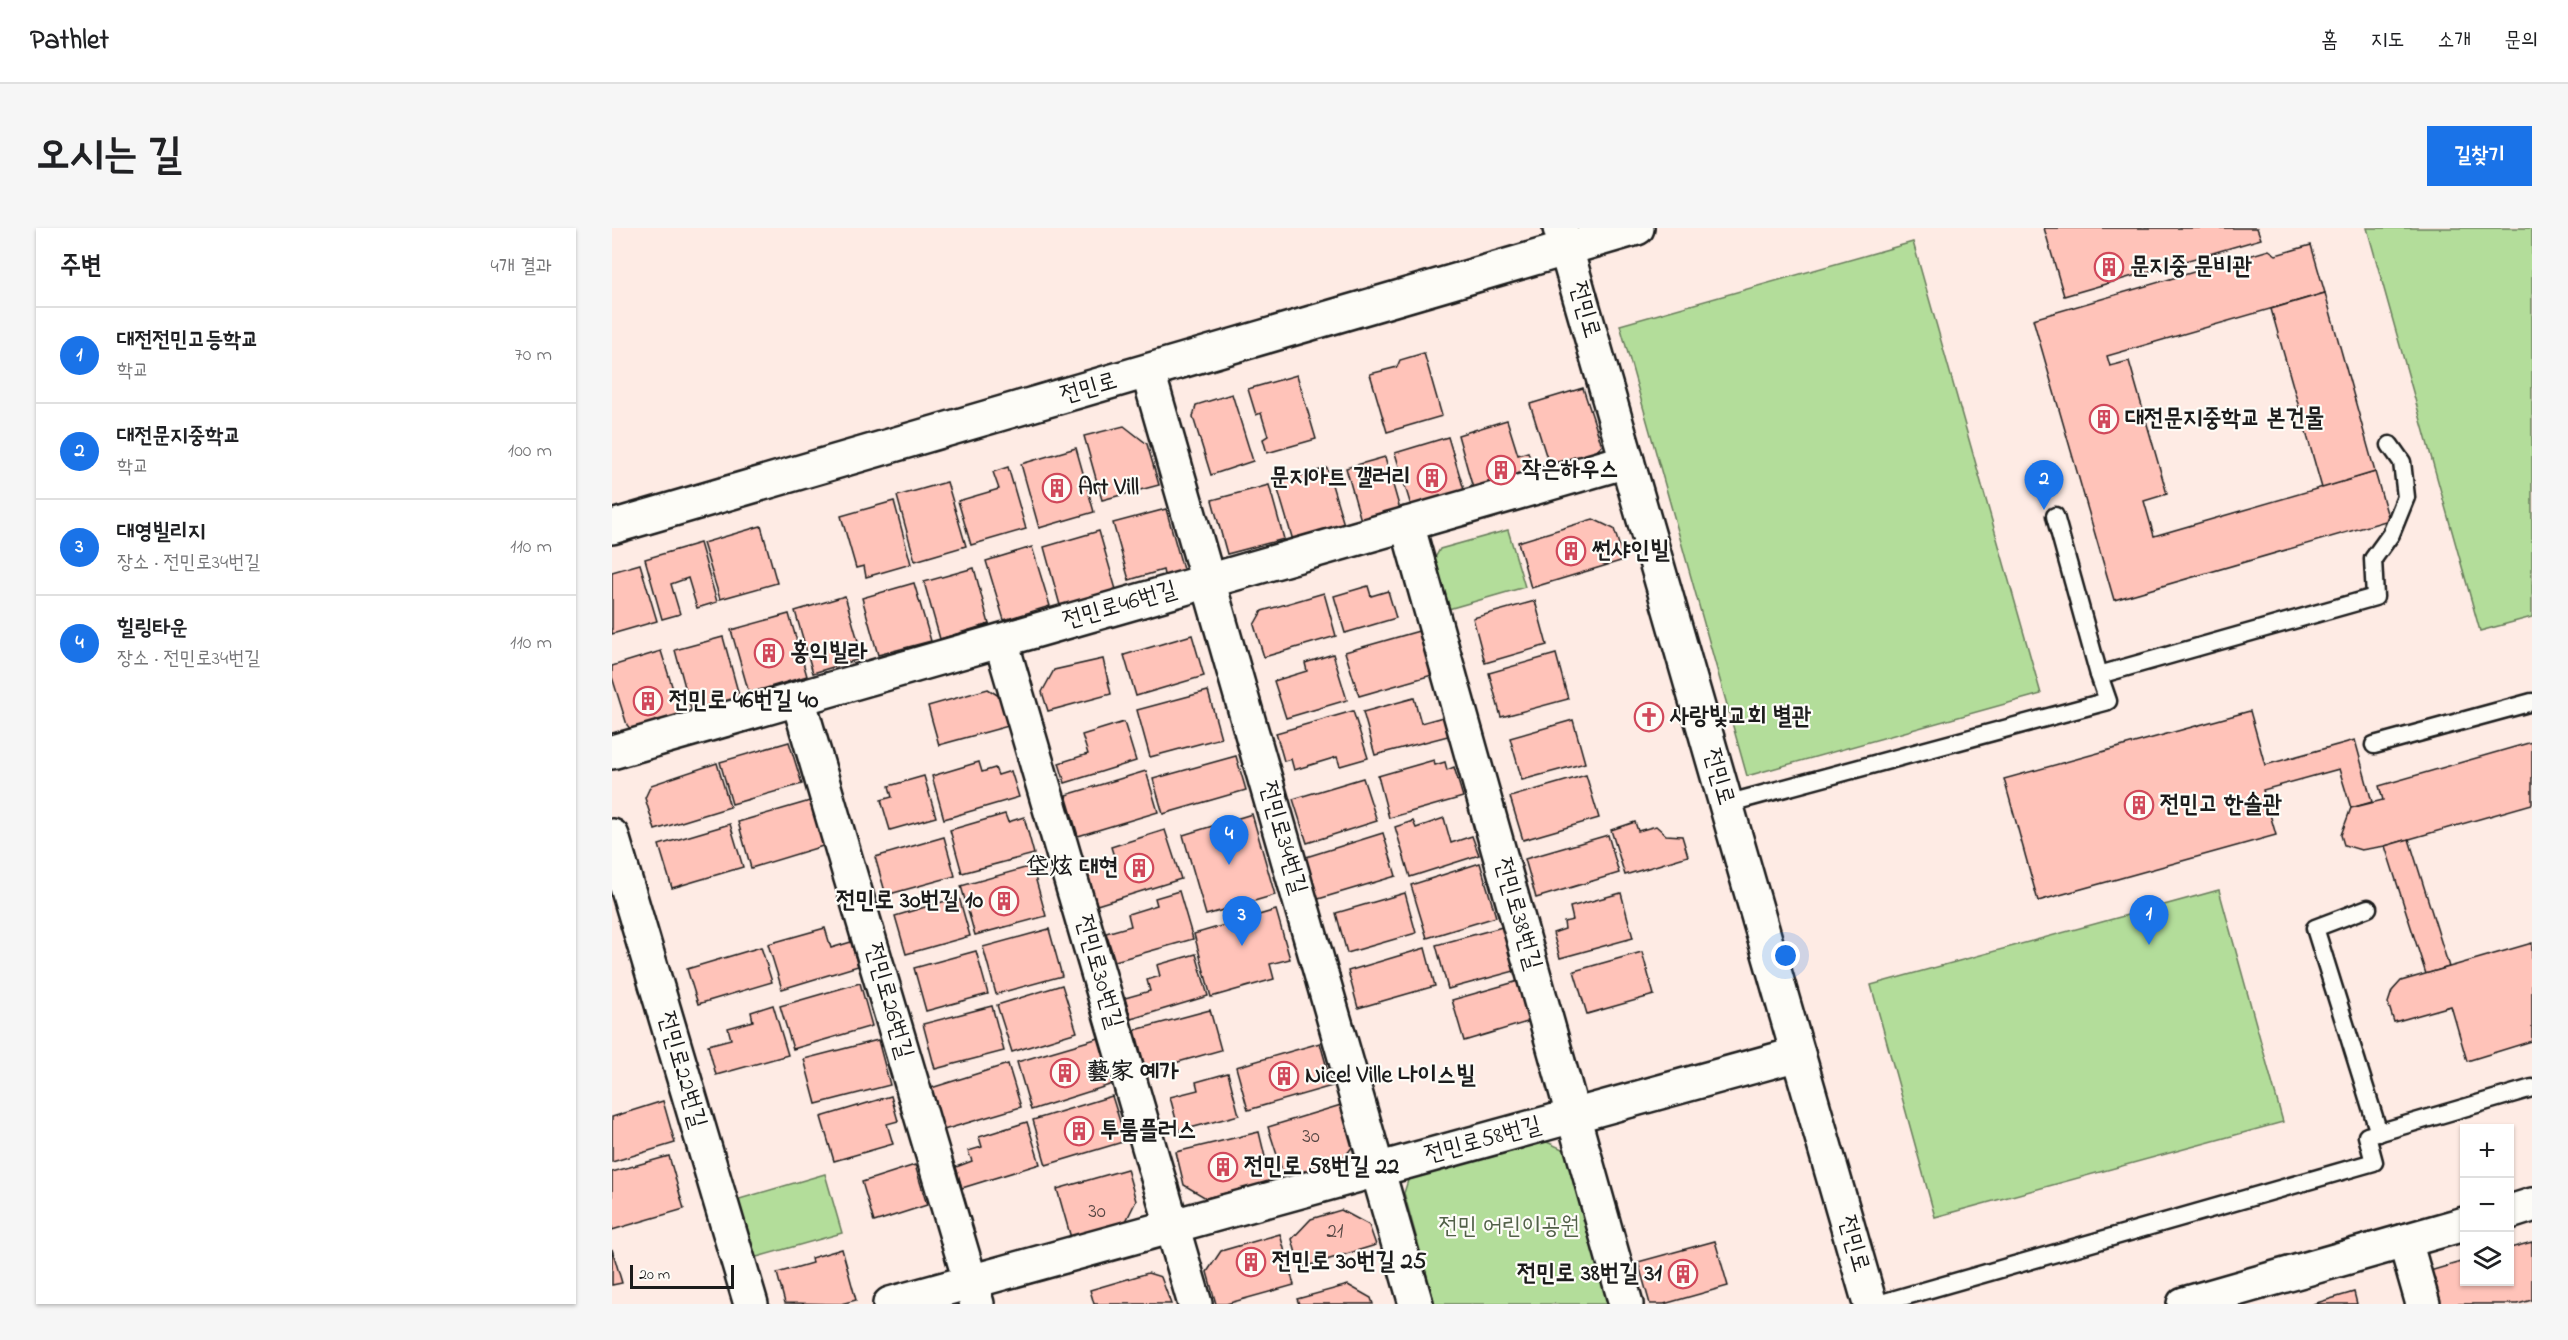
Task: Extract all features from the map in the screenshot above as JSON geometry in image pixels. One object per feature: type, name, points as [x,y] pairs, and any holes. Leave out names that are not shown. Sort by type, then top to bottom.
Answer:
[{"type":"street","name":"전민로","points":[[612,527],[1148,372],[1563,239],[1637,228]]},
{"type":"street","name":"전민로","points":[[1563,239],[1870,1304]]},
{"type":"street","name":"전민로34번길","points":[[1148,372],[1416,1304]]},
{"type":"street","name":"전민로46번길","points":[[612,752],[1627,461]]},
{"type":"street","name":"전민로38번길","points":[[1407,524],[1626,1304]]},
{"type":"street","name":"전민로30번길","points":[[1001,641],[1195,1304]]},
{"type":"street","name":"전민로26번길","points":[[798,699],[974,1293]]},
{"type":"street","name":"전민로22번길","points":[[612,836],[751,1304]]},
{"type":"street","name":"전민로58번길","points":[[890,1304],[974,1293],[1173,1226],[1798,1054]]},
{"type":"street","points":[[2514,1211],[2532,1205]]},
{"type":"street","points":[[2184,1304],[2460,1225]]},
{"type":"street","points":[[2405,1241],[2423,1304]]},
{"type":"lane","points":[[2099,675],[2375,597],[2373,559],[2391,534],[2406,497],[2402,462],[2390,445]]},
{"type":"lane","points":[[1726,804],[2108,701],[2055,516]]},
{"type":"lane","points":[[2374,745],[2532,702]]},
{"type":"lane","points":[[2368,908],[2315,928],[2379,1133]]},
{"type":"lane","points":[[1878,1304],[2374,1162],[2367,1136],[2532,1088]]},
{"type":"green space","points":[[2367,228],[2532,228],[2532,617],[2480,631]]},
{"type":"green space","points":[[1913,242],[2041,694],[1747,776],[1620,325]]},
{"type":"green space","points":[[1508,530],[1525,587],[1438,612],[1430,567],[1440,549]]},
{"type":"green space","points":[[2219,890],[2283,1122],[1935,1217],[1871,985]]},
{"type":"green space","name":"전민 어린이공원","points":[[1538,1138],[1569,1152],[1612,1304],[1435,1304],[1404,1193],[1410,1174]]},
{"type":"green space","points":[[825,1174],[842,1233],[753,1258],[736,1200]]},
{"type":"building","name":"문지중 문비관","points":[[2044,228],[2257,228],[2261,239],[2064,296]]},
{"type":"building","name":"대전문지중학교 본건물","points":[[2311,245],[2325,293],[2107,356],[2110,366],[2129,361],[2167,494],[2144,501],[2154,536],[2375,472],[2389,520],[2114,600],[2033,319],[2269,250],[2276,255]]},
{"type":"building","points":[[2325,293],[2375,472],[2322,488],[2271,309]]},
{"type":"building","points":[[1424,353],[1442,416],[1387,432],[1370,374],[1397,367],[1400,360]]},
{"type":"building","points":[[1297,375],[1316,439],[1267,453],[1263,439],[1268,436],[1261,413],[1256,415],[1248,389]]},
{"type":"building","points":[[1583,388],[1602,446],[1592,455],[1550,468],[1530,404]]},
{"type":"building","points":[[1232,394],[1253,461],[1211,475],[1193,417],[1196,405]]},
{"type":"building","name":"작은하우스","points":[[1507,420],[1518,455],[1528,452],[1538,486],[1476,499],[1458,435]]},
{"type":"building","points":[[1124,426],[1147,444],[1159,485],[1102,500],[1084,436]]},
{"type":"building","name":"문지아트 갤러리","points":[[1448,437],[1468,503],[1415,519],[1395,453]]},
{"type":"building","name":"Art Vill","points":[[1076,448],[1094,512],[1039,528],[1021,464]]},
{"type":"building","points":[[1385,457],[1403,520],[1364,531],[1346,468]]},
{"type":"building","points":[[1008,467],[1026,529],[971,545],[958,501],[999,489],[993,472]]},
{"type":"building","points":[[1327,468],[1345,528],[1294,544],[1276,483]]},
{"type":"building","points":[[947,482],[966,546],[915,561],[897,496]]},
{"type":"building","points":[[1269,485],[1284,539],[1227,554],[1212,500]]},
{"type":"building","points":[[894,501],[911,564],[866,577],[864,566],[856,568],[841,516]]},
{"type":"building","points":[[1166,509],[1184,573],[1165,579],[1163,570],[1129,580],[1113,523]]},
{"type":"building","name":"썬샤인빌","points":[[1593,519],[1614,529],[1624,560],[1531,588],[1518,542]]},
{"type":"building","points":[[761,526],[777,583],[720,599],[703,543]]},
{"type":"building","points":[[1099,531],[1117,593],[1061,609],[1044,547]]},
{"type":"building","points":[[700,543],[717,602],[697,608],[688,578],[671,584],[680,614],[662,619],[645,559]]},
{"type":"building","points":[[1032,547],[1050,606],[1004,620],[986,561]]},
{"type":"building","points":[[640,564],[657,621],[612,634],[612,572]]},
{"type":"building","points":[[974,568],[989,624],[940,639],[924,582]]},
{"type":"building","points":[[914,583],[931,641],[878,655],[862,598]]},
{"type":"building","points":[[1368,586],[1371,596],[1388,591],[1396,618],[1345,633],[1334,596]]},
{"type":"building","points":[[1324,593],[1336,636],[1264,657],[1254,625],[1262,611]]},
{"type":"building","points":[[845,596],[863,658],[813,673],[795,611]]},
{"type":"building","points":[[1535,601],[1547,645],[1485,663],[1473,618]]},
{"type":"building","name":"홍익빌라","points":[[789,614],[807,676],[749,693],[731,630]]},
{"type":"building","points":[[1419,631],[1432,675],[1359,696],[1345,652]]},
{"type":"building","points":[[1192,635],[1204,676],[1136,696],[1124,655]]},
{"type":"building","points":[[723,637],[743,710],[695,724],[675,650]]},
{"type":"building","name":"전민로 46번길 40","points":[[661,651],[684,724],[637,737],[627,725],[612,677],[612,666]]},
{"type":"building","points":[[1333,654],[1347,700],[1286,718],[1274,681],[1307,671],[1305,663]]},
{"type":"building","points":[[1556,654],[1568,699],[1501,717],[1489,673]]},
{"type":"building","points":[[1103,659],[1111,694],[1048,711],[1042,692],[1054,670]]},
{"type":"building","points":[[988,689],[1005,700],[1012,725],[939,745],[928,706]]},
{"type":"building","points":[[1208,691],[1221,738],[1150,757],[1137,710]]},
{"type":"building","points":[[1414,698],[1421,723],[1443,717],[1448,736],[1375,755],[1363,712]]},
{"type":"building","points":[[1353,711],[1368,758],[1340,766],[1337,757],[1294,770],[1291,759],[1284,761],[1276,733]]},
{"type":"building","name":"전민고 한솔관","points":[[2250,711],[2265,765],[2355,740],[2372,802],[2351,808],[2339,769],[2263,790],[2276,835],[2038,901],[2004,779]]},
{"type":"building","points":[[1573,720],[1585,763],[1522,780],[1510,738]]},
{"type":"building","points":[[1124,722],[1136,761],[1065,783],[1059,763],[1088,754],[1082,735]]},
{"type":"building","points":[[789,742],[802,784],[732,804],[720,762]]},
{"type":"building","points":[[2532,742],[2532,804],[2385,846],[2361,850],[2344,845],[2341,835],[2351,808],[2383,800],[2379,786]]},
{"type":"building","points":[[1236,756],[1246,790],[1163,814],[1153,779]]},
{"type":"building","points":[[1434,760],[1435,765],[1445,762],[1447,770],[1454,767],[1463,797],[1389,818],[1378,776]]},
{"type":"building","points":[[979,762],[982,772],[995,768],[998,775],[1011,771],[1019,797],[944,819],[932,776]]},
{"type":"building","points":[[717,763],[730,807],[655,830],[645,798],[651,785]]},
{"type":"building","points":[[1146,771],[1158,812],[1078,836],[1066,795]]},
{"type":"building","points":[[1586,775],[1599,818],[1523,840],[1510,797]]},
{"type":"building","points":[[924,776],[936,817],[890,830],[881,800],[892,797],[889,786]]},
{"type":"building","points":[[1363,778],[1377,821],[1307,843],[1293,799]]},
{"type":"building","points":[[810,801],[823,846],[751,868],[738,822]]},
{"type":"building","points":[[1005,814],[1008,822],[1024,817],[1034,854],[962,873],[950,830]]},
{"type":"building","points":[[1252,814],[1275,895],[1206,915],[1183,835]]},
{"type":"building","points":[[1444,818],[1451,843],[1472,836],[1479,855],[1410,877],[1395,827],[1413,821],[1416,828]]},
{"type":"building","points":[[1635,822],[1638,831],[1656,826],[1666,835],[1682,836],[1688,856],[1625,875],[1611,830]]},
{"type":"building","points":[[730,824],[743,867],[672,888],[659,845]]},
{"type":"building","name":"垈炫 대현","points":[[1165,830],[1181,879],[1097,905],[1087,872],[1116,863],[1111,847]]},
{"type":"building","points":[[1383,833],[1396,876],[1315,900],[1303,858]]},
{"type":"building","points":[[1608,835],[1619,873],[1536,898],[1525,859]]},
{"type":"building","points":[[944,837],[955,876],[886,895],[875,857]]},
{"type":"building","points":[[2409,839],[2449,967],[2426,974],[2385,846]]},
{"type":"building","points":[[1480,863],[1496,917],[1427,938],[1411,885]]},
{"type":"building","name":"전민로 30번길 10","points":[[1032,866],[1046,916],[975,935],[961,886]]},
{"type":"building","points":[[1179,891],[1193,939],[1115,961],[1106,933],[1131,926],[1128,914],[1157,905],[1155,898]]},
{"type":"building","points":[[1405,893],[1416,933],[1347,953],[1336,913]]},
{"type":"building","points":[[1621,893],[1633,938],[1560,958],[1553,933],[1565,929],[1564,922],[1573,920],[1570,907]]},
{"type":"building","points":[[959,897],[970,936],[906,954],[895,916]]},
{"type":"building","points":[[1276,910],[1290,959],[1270,964],[1274,979],[1211,997],[1194,934]]},
{"type":"building","points":[[1506,926],[1518,970],[1448,989],[1436,945]]},
{"type":"building","points":[[825,928],[831,948],[851,942],[858,966],[782,989],[768,944]]},
{"type":"building","points":[[1049,929],[1062,976],[996,994],[983,947]]},
{"type":"building","points":[[2532,943],[2532,1041],[2467,1061],[2451,1006],[2394,1022],[2388,1003],[2392,991],[2401,981]]},
{"type":"building","points":[[761,947],[772,982],[698,1004],[687,969]]},
{"type":"building","points":[[1425,948],[1435,986],[1358,1008],[1348,971]]},
{"type":"building","points":[[976,951],[988,994],[926,1011],[914,968]]},
{"type":"building","points":[[1642,952],[1654,995],[1587,1014],[1574,971]]},
{"type":"building","points":[[1196,954],[1208,996],[1131,1019],[1125,998],[1150,991],[1147,980],[1160,976],[1157,965]]},
{"type":"building","points":[[1522,980],[1534,1020],[1464,1041],[1452,1000]]},
{"type":"building","points":[[860,983],[872,1026],[793,1049],[780,1006]]},
{"type":"building","points":[[1062,985],[1077,1032],[1012,1052],[997,1005]]},
{"type":"building","points":[[773,1005],[788,1055],[716,1075],[708,1045],[731,1039],[728,1028],[753,1021],[751,1012]]},
{"type":"building","points":[[992,1006],[1004,1051],[935,1069],[923,1024]]},
{"type":"building","points":[[1210,1010],[1221,1050],[1146,1071],[1135,1030]]},
{"type":"building","name":"藝家 예가","points":[[1099,1038],[1113,1084],[1031,1110],[1017,1062]]},
{"type":"building","points":[[878,1040],[890,1085],[816,1104],[804,1059]]},
{"type":"building","name":"Nice! Ville 나이스빌","points":[[1320,1043],[1332,1086],[1248,1110],[1236,1067]]},
{"type":"building","points":[[1008,1064],[1021,1107],[940,1131],[928,1089]]},
{"type":"building","points":[[1228,1073],[1239,1115],[1179,1131],[1170,1097],[1198,1090],[1196,1082]]},
{"type":"building","points":[[891,1096],[898,1121],[887,1124],[893,1144],[834,1161],[821,1117]]},
{"type":"building","name":"투룸플러스","points":[[1112,1096],[1126,1141],[1046,1165],[1033,1120]]},
{"type":"building","points":[[663,1101],[675,1143],[612,1162],[612,1117]]},
{"type":"building","points":[[1341,1105],[1353,1146],[1340,1163],[1285,1180],[1268,1127]]},
{"type":"building","points":[[1027,1122],[1040,1164],[962,1188],[956,1167],[972,1161],[968,1151],[982,1147],[979,1137]]},
{"type":"building","name":"전민로 58번길 22","points":[[1259,1132],[1271,1182],[1206,1198],[1184,1185],[1176,1152]]},
{"type":"building","points":[[669,1156],[684,1209],[612,1230],[612,1172]]},
{"type":"building","points":[[915,1165],[927,1205],[874,1222],[862,1182]]},
{"type":"building","points":[[1127,1169],[1136,1201],[1125,1223],[1071,1238],[1057,1189]]},
{"type":"building","points":[[1341,1210],[1369,1225],[1376,1245],[1300,1268],[1292,1239],[1311,1219]]},
{"type":"building","name":"전민로 30번길 25","points":[[1280,1234],[1294,1285],[1226,1304],[1216,1304],[1207,1272],[1221,1251]]},
{"type":"building","name":"전민로 38번길 31","points":[[1715,1241],[1728,1286],[1664,1304],[1650,1304],[1638,1262]]},
{"type":"building","points":[[2532,1242],[2532,1300],[2518,1304],[2431,1304],[2423,1273],[2460,1262],[2460,1286],[2514,1286],[2514,1247]]},
{"type":"building","points":[[612,1249],[622,1283],[612,1285]]},
{"type":"building","points":[[842,1249],[856,1300],[841,1304],[785,1303],[777,1273],[812,1263],[811,1258]]},
{"type":"building","points":[[1148,1273],[1161,1277],[1171,1304],[1094,1304],[1090,1290]]},
{"type":"building","points":[[1348,1285],[1371,1298],[1373,1304],[1299,1304],[1297,1299]]},
{"type":"building","points":[[2354,1292],[2357,1304],[2313,1304]]},
{"type":"place","name":"문지중 문비관","points":[[2109,267]]},
{"type":"place","name":"대전문지중학교 본건물","points":[[2104,419]]},
{"type":"place","name":"작은하우스","points":[[1501,470]]},
{"type":"place","name":"문지아트 갤러리","points":[[1432,478]]},
{"type":"place","name":"Art Vill","points":[[1057,488]]},
{"type":"place","name":"대전문지중학교","points":[[2044,510]]},
{"type":"place","name":"썬샤인빌","points":[[1571,551]]},
{"type":"place","name":"홍익빌라","points":[[769,653]]},
{"type":"place","name":"전민로 46번길 40","points":[[648,701]]},
{"type":"place","name":"사랑빛교회 별관","points":[[1649,717]]},
{"type":"place","name":"전민고 한솔관","points":[[2139,805]]},
{"type":"place","name":"힐링타운","points":[[1229,865]]},
{"type":"place","name":"垈炫 대현","points":[[1139,868]]},
{"type":"place","name":"전민로 30번길 10","points":[[1004,901]]},
{"type":"place","name":"대전전민고등학교","points":[[2149,945]]},
{"type":"place","name":"대영빌리지","points":[[1242,946]]},
{"type":"place","name":"藝家 예가","points":[[1065,1073]]},
{"type":"place","name":"Nice! Ville 나이스빌","points":[[1284,1076]]},
{"type":"place","name":"투룸플러스","points":[[1079,1131]]},
{"type":"place","name":"전민로 58번길 22","points":[[1223,1167]]},
{"type":"place","name":"전민로 30번길 25","points":[[1251,1262]]},
{"type":"place","name":"전민로 38번길 31","points":[[1683,1274]]}]
